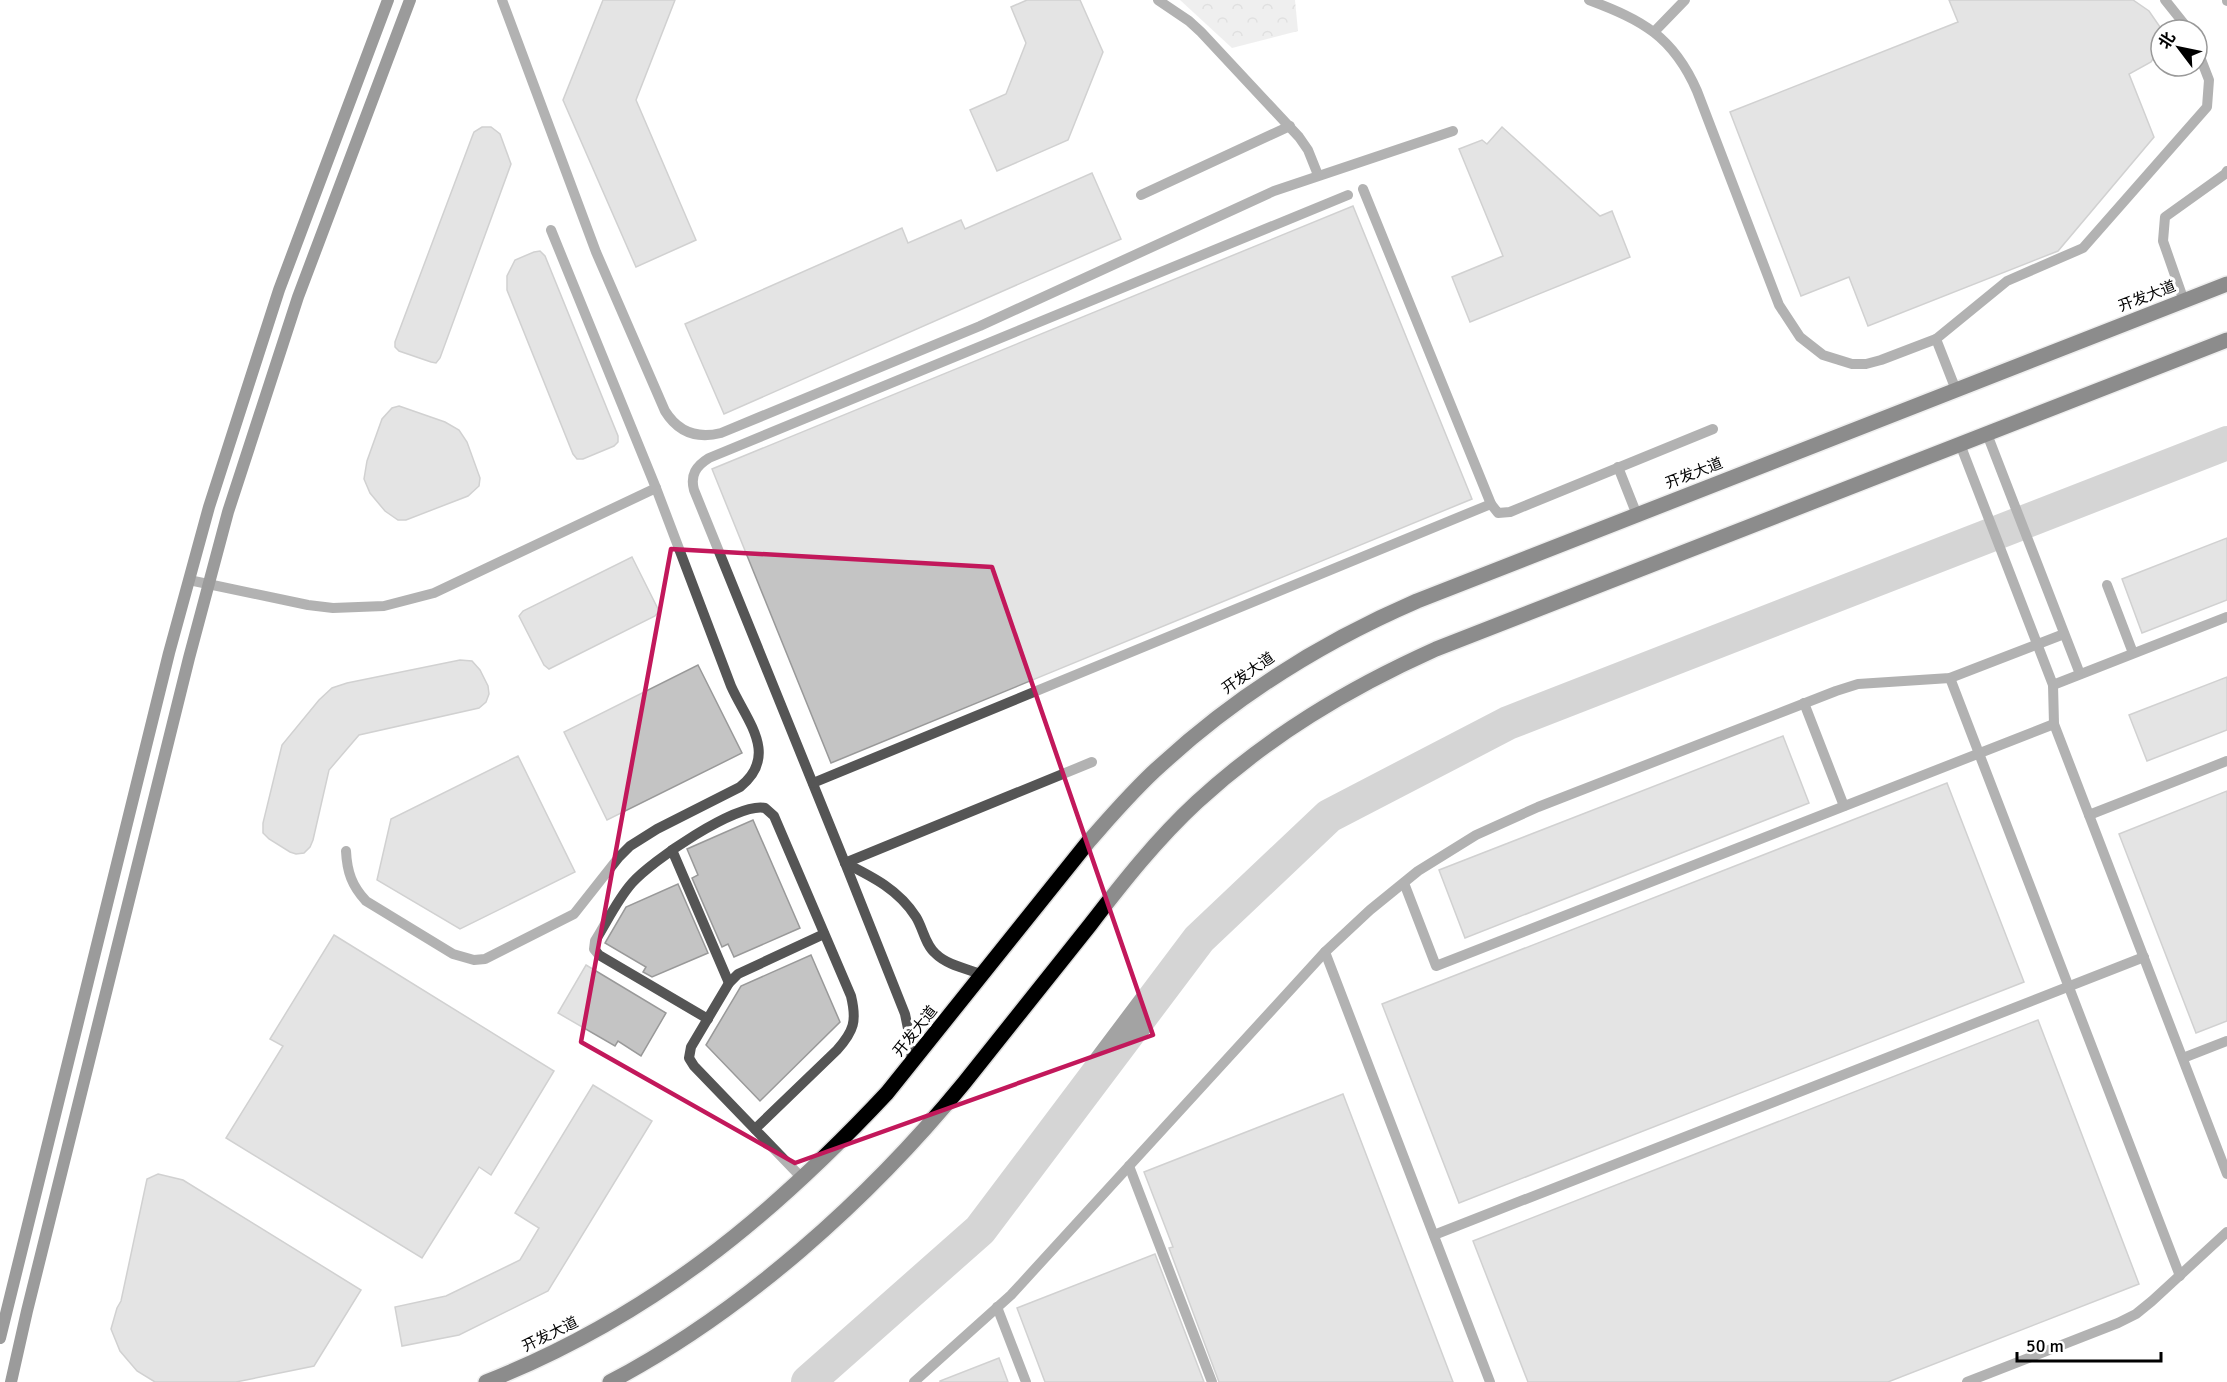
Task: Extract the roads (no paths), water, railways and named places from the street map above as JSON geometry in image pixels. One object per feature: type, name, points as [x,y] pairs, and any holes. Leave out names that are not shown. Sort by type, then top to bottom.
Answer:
[{"type":"main road","points":[[0,1338],[189,580],[231,434],[261,342],[388,0]]},
{"type":"main road","points":[[11,1382],[208,585],[247,450],[281,348],[324,226],[410,0]]},
{"type":"main road","name":"开发大道","points":[[486,1382],[560,1350],[651,1299],[735,1238],[802,1178],[851,1131],[911,1065],[1089,841],[1123,803],[1198,732],[1255,689],[1325,645],[1370,621],[1417,601],[2227,284]]},
{"type":"main road","points":[[610,1382],[679,1343],[759,1284],[810,1242],[888,1167],[926,1128],[1161,838],[1224,778],[1277,737],[1350,690],[1436,649],[2227,340]]},
{"type":"lane","points":[[502,0],[596,252],[665,411],[683,431],[700,436],[721,433],[980,326],[1234,208],[1318,175],[1453,131]]},
{"type":"lane","points":[[1158,0],[1195,27],[1290,126],[1308,150],[1318,175]]},
{"type":"lane","points":[[1589,0],[1630,16],[1654,32],[1675,53],[1691,77],[1779,304],[1800,337],[1823,355],[1852,364],[1866,364],[1881,360],[1936,339],[2007,281],[2084,248],[2207,107],[2208,78]]},
{"type":"lane","points":[[1654,32],[1685,0]]},
{"type":"lane","points":[[2165,0],[2179,18]]},
{"type":"lane","points":[[1141,195],[1290,126]]},
{"type":"lane","points":[[2184,301],[2163,241],[2165,218],[2227,171]]},
{"type":"lane","points":[[1363,189],[1491,504],[1498,513],[1510,512],[1713,429]]},
{"type":"lane","points":[[911,1065],[912,1048],[905,1014],[694,490],[692,481],[694,472],[700,463],[1348,195]]},
{"type":"lane","points":[[346,851],[348,873],[366,901],[453,954],[474,960],[485,959],[574,914],[630,846],[657,829],[734,790],[750,778],[758,760],[758,740],[731,686],[656,488],[552,230]]},
{"type":"lane","points":[[1936,339],[1956,390]]},
{"type":"lane","points":[[1987,434],[2080,674]]},
{"type":"lane","points":[[1960,444],[2053,685],[2054,724],[2227,1174]]},
{"type":"lane","points":[[1618,467],[1637,514]]},
{"type":"lane","points":[[189,580],[333,608],[376,607],[409,601],[434,593],[656,488]]},
{"type":"lane","points":[[813,783],[1491,504]]},
{"type":"lane","points":[[2107,585],[2133,653]]},
{"type":"lane","points":[[2053,685],[2227,616]]},
{"type":"lane","points":[[914,1382],[1011,1295],[1325,952],[1370,910],[1418,871],[1476,835],[1538,807],[1804,703],[1857,684],[1950,678],[2064,634]]},
{"type":"lane","points":[[1950,678],[2180,1276]]},
{"type":"lane","points":[[1804,703],[1844,806]]},
{"type":"lane","points":[[1404,883],[1436,966],[2054,724]]},
{"type":"lane","points":[[2089,814],[2227,761]]},
{"type":"lane","points":[[845,863],[1092,762]]},
{"type":"lane","points":[[708,1019],[599,955],[594,949],[595,941],[632,882],[672,850],[705,828],[753,807],[765,808],[774,816],[855,1010],[854,1024],[848,1038],[755,1129]]},
{"type":"lane","points":[[672,850],[729,983]]},
{"type":"lane","points":[[845,863],[898,894],[917,920],[935,953],[945,960],[983,975]]},
{"type":"lane","points":[[802,1178],[694,1066],[689,1058],[691,1047],[729,983],[738,974],[747,967],[824,933]]},
{"type":"lane","points":[[1325,952],[1490,1382]]},
{"type":"lane","points":[[1434,1234],[2144,957]]},
{"type":"lane","points":[[2182,1058],[2227,1041]]},
{"type":"lane","points":[[1129,1166],[1212,1382]]},
{"type":"lane","points":[[1967,1382],[2136,1314],[2227,1232]]},
{"type":"lane","points":[[997,1306],[1026,1382]]},
{"type":"waterway","points":[[808,1382],[980,1230],[1199,939],[1329,816],[1508,723],[2227,443]]}]
